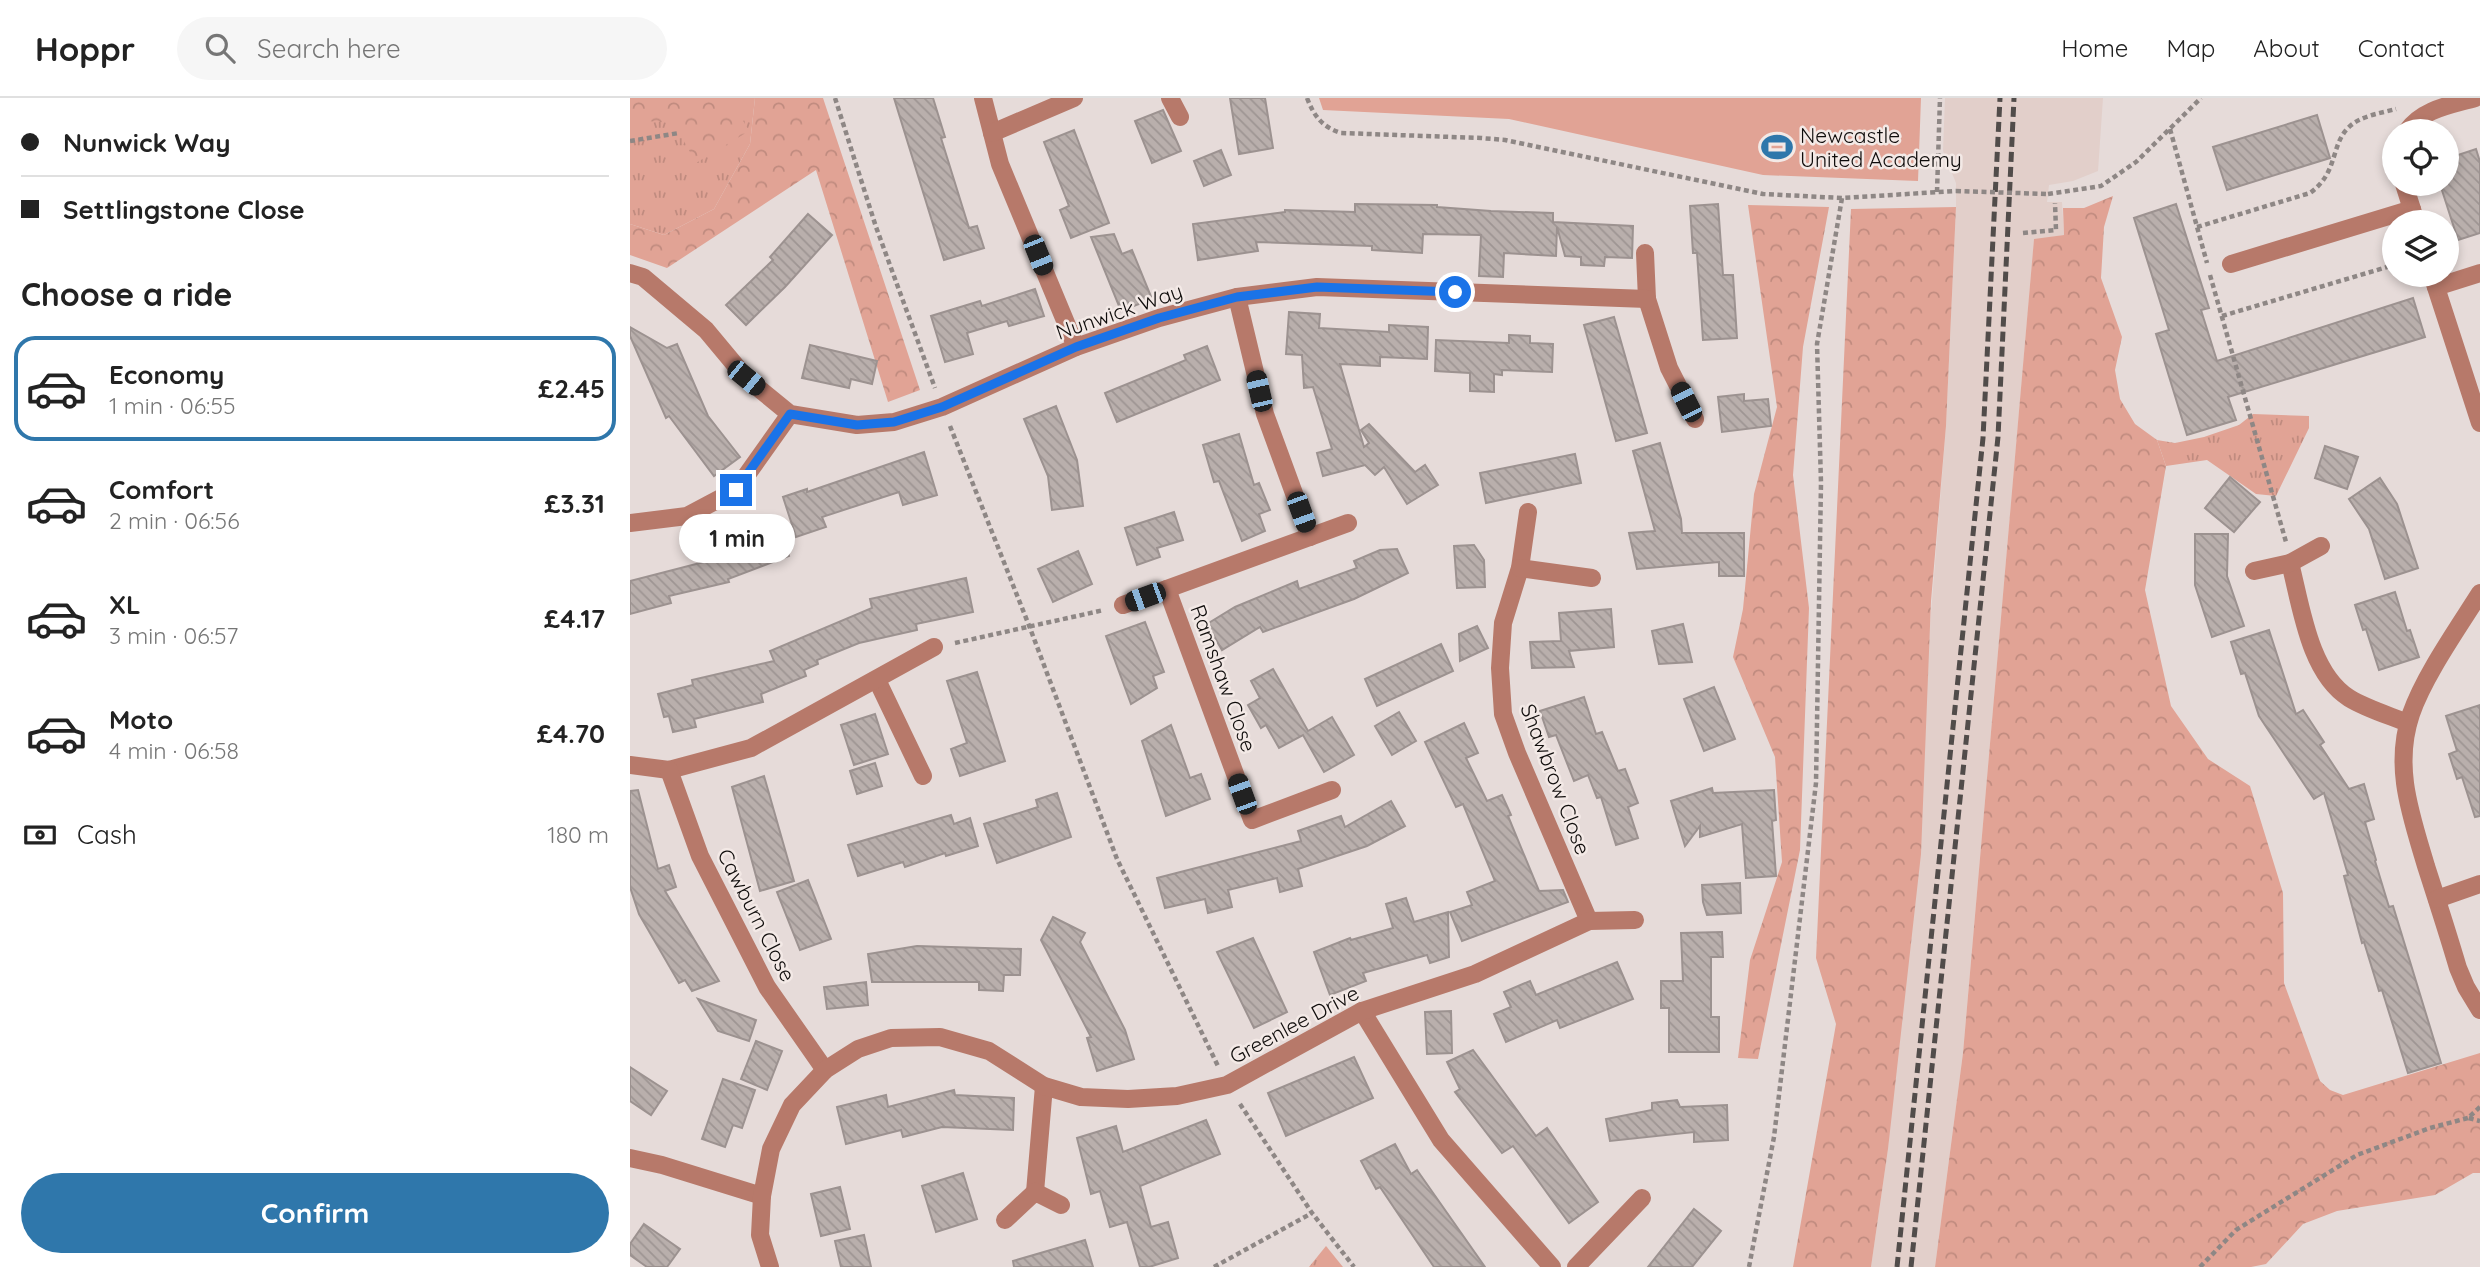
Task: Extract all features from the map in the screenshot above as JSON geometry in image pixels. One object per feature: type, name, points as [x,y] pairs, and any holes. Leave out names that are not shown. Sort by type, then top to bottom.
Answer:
[{"type":"street","points":[[983,98],[1000,164],[1076,347]]},
{"type":"street","points":[[992,134],[1074,98]]},
{"type":"street","points":[[1170,98],[1180,117]]},
{"type":"street","points":[[2418,119],[2428,113],[2475,98]]},
{"type":"street","points":[[2231,264],[2382,224]]},
{"type":"street","points":[[1645,253],[1647,299],[1669,368],[1695,419]]},
{"type":"street","name":"Nunwick Way","points":[[630,273],[643,278],[706,330],[746,378],[790,414],[857,425],[894,422],[942,407],[1076,347],[1159,318],[1237,297],[1317,287],[1647,299]]},
{"type":"street","points":[[2459,277],[2480,273]]},
{"type":"street","points":[[2436,287],[2480,423]]},
{"type":"street","points":[[1237,297],[1265,414],[1310,537]]},
{"type":"street","points":[[630,523],[687,516],[736,490],[790,414]]},
{"type":"street","name":"Shawbrow Close","points":[[1528,512],[1520,568],[1503,623],[1500,668],[1503,714],[1589,921]]},
{"type":"street","name":"Ramshaw Close","points":[[1123,606],[1348,523]]},
{"type":"street","points":[[2254,570],[2290,563],[2321,546]]},
{"type":"street","points":[[2290,563],[2312,645],[2325,674],[2335,687],[2348,697],[2408,723]]},
{"type":"street","points":[[1520,568],[1592,578]]},
{"type":"street","name":"Ramshaw Close","points":[[1167,589],[1252,820],[1332,790]]},
{"type":"street","points":[[2480,593],[2438,661],[2412,711],[2404,754],[2404,787],[2437,900],[2458,968],[2480,1010]]},
{"type":"street","points":[[630,765],[669,770],[751,748],[934,647]]},
{"type":"street","points":[[877,680],[923,776]]},
{"type":"street","name":"Cawburn Close","points":[[669,770],[700,856],[767,987],[825,1070]]},
{"type":"street","points":[[2437,900],[2480,884]]},
{"type":"street","name":"Greenlee Drive","points":[[770,1267],[760,1236],[762,1196],[771,1149],[792,1104],[825,1070],[858,1049],[891,1038],[940,1037],[989,1051],[1044,1086],[1081,1097],[1128,1099],[1177,1096],[1227,1085],[1362,1011],[1475,974],[1589,921],[1635,920]]},
{"type":"street","points":[[1362,1011],[1441,1140],[1552,1267]]},
{"type":"street","points":[[1005,1220],[1035,1192],[1044,1086]]},
{"type":"street","points":[[630,1158],[662,1165],[762,1196]]},
{"type":"street","points":[[1035,1192],[1061,1205]]},
{"type":"street","points":[[1576,1267],[1642,1198]]},
{"type":"path","points":[[835,98],[876,227],[942,407],[1030,628],[1117,859],[1227,1085],[1312,1213],[1354,1267]]},
{"type":"path","points":[[1307,98],[1319,120],[1328,129],[1340,134],[1505,141],[1749,191],[1843,198],[1956,191],[2048,194],[2101,186],[2136,162],[2201,98]]},
{"type":"path","points":[[1937,192],[1940,98]]},
{"type":"path","points":[[2197,227],[2310,193],[2317,188],[2333,165],[2343,136],[2351,125],[2404,106]]},
{"type":"path","points":[[2169,129],[2290,563]]},
{"type":"path","points":[[630,141],[679,133]]},
{"type":"path","points":[[1749,1267],[1774,1137],[1816,783],[1821,483],[1817,344],[1843,198]]},
{"type":"path","points":[[2023,233],[2056,230],[2055,203]]},
{"type":"path","points":[[2222,316],[2382,269]]},
{"type":"path","points":[[934,647],[1123,606]]},
{"type":"path","points":[[2200,1267],[2236,1230],[2357,1155],[2430,1128],[2468,1118],[2480,1107]]},
{"type":"path","points":[[2468,1118],[2480,1121]]},
{"type":"path","points":[[1214,1267],[1312,1213]]},
{"type":"shaded area","points":[[1945,98],[2103,98],[2098,171],[2073,181],[2049,185],[2047,202],[2062,202],[2064,235],[2034,240],[1963,1053],[1935,1267],[1871,1267],[1888,1149],[1946,426],[1956,183],[1943,151]]},
{"type":"green space","points":[[630,98],[755,98],[750,144],[714,209],[664,235],[630,224]]},
{"type":"green space","points":[[630,98],[730,98],[749,131],[696,163],[674,123],[633,120],[630,115]]},
{"type":"green space","points":[[755,98],[823,98],[920,390],[888,402],[816,170],[667,268],[630,255],[630,224],[664,235],[714,209],[750,144]]},
{"type":"green space","name":"Newcastle United Academy","points":[[1319,98],[1921,98],[1918,181],[1763,175],[1509,119],[1323,110]]},
{"type":"green space","points":[[2113,196],[2104,227],[2101,278],[2122,337],[2115,370],[2120,399],[2135,424],[2157,440],[2166,466],[2145,590],[2171,706],[2208,759],[2250,786],[2283,893],[2284,983],[2320,1081],[2330,1090],[2343,1095],[2480,1053],[2480,1173],[2473,1173],[2435,1195],[2337,1211],[2303,1224],[2266,1264],[2251,1267],[1935,1267],[1963,1053],[2034,239],[2064,235],[2063,208],[2084,208]]},
{"type":"green space","points":[[1748,205],[1829,207],[1803,347],[1793,475],[1809,608],[1800,850],[1758,1059],[1738,1058],[1750,960],[1782,862],[1775,757],[1733,657],[1743,609],[1754,494],[1777,407]]},
{"type":"green space","points":[[1956,207],[1946,426],[1931,601],[1921,854],[1888,1149],[1871,1267],[1793,1267],[1836,1024],[1816,958],[1851,209]]},
{"type":"green space","points":[[2253,414],[2309,416],[2309,428],[2276,496],[2256,494],[2207,460],[2166,466],[2157,440],[2175,443],[2204,437],[2239,425]]},
{"type":"green space","points":[[1326,1246],[1343,1267],[1309,1267]]},
{"type":"building","points":[[894,98],[933,98],[945,137],[941,138],[969,228],[977,226],[984,248],[944,260]]},
{"type":"building","points":[[1230,98],[1265,98],[1273,148],[1239,154]]},
{"type":"building","points":[[1163,110],[1181,151],[1152,163],[1135,121]]},
{"type":"building","points":[[2317,115],[2330,158],[2227,190],[2213,147]]},
{"type":"building","points":[[1074,130],[1109,223],[1071,238],[1060,210],[1069,206],[1044,142]]},
{"type":"building","points":[[2476,149],[2480,162],[2480,233],[2459,240],[2459,210],[2448,210],[2444,196],[2459,196],[2459,155]]},
{"type":"building","points":[[1221,150],[1231,175],[1204,186],[1194,161]]},
{"type":"building","points":[[1355,204],[1437,205],[1491,211],[1553,213],[1553,222],[1633,226],[1632,258],[1605,257],[1604,266],[1581,265],[1581,257],[1565,256],[1557,227],[1556,256],[1504,253],[1503,277],[1479,276],[1481,235],[1423,234],[1422,253],[1372,250],[1372,246],[1256,242],[1258,251],[1198,260],[1193,224],[1285,210],[1355,212]]},
{"type":"building","points":[[1718,204],[1723,275],[1733,275],[1737,338],[1703,340],[1697,253],[1693,253],[1690,206]]},
{"type":"building","points":[[2176,204],[2209,308],[2201,310],[2217,361],[2413,298],[2425,337],[2228,397],[2236,420],[2187,435],[2156,334],[2169,330],[2134,218]]},
{"type":"building","points":[[808,214],[832,235],[746,325],[726,305],[773,260],[770,257]]},
{"type":"building","points":[[1114,234],[1122,254],[1132,250],[1152,299],[1121,311],[1091,237]]},
{"type":"building","points":[[1035,289],[1044,316],[1009,326],[1007,321],[967,333],[973,354],[945,362],[931,316],[980,301],[982,306]]},
{"type":"building","points":[[1289,312],[1320,314],[1319,328],[1389,332],[1389,325],[1428,327],[1427,359],[1380,357],[1380,366],[1340,364],[1364,447],[1369,443],[1361,430],[1369,424],[1415,472],[1425,465],[1438,485],[1407,504],[1384,467],[1375,475],[1365,465],[1323,476],[1317,453],[1332,449],[1313,387],[1304,388],[1302,355],[1286,354]]},
{"type":"building","points":[[1614,317],[1647,433],[1616,441],[1584,325]]},
{"type":"building","points":[[630,327],[667,348],[677,344],[708,416],[740,457],[714,476],[669,416],[666,418],[630,336]]},
{"type":"building","points":[[1509,335],[1530,336],[1530,343],[1553,344],[1552,372],[1502,370],[1502,375],[1494,374],[1494,392],[1470,391],[1470,373],[1435,371],[1436,340],[1509,343]]},
{"type":"building","points":[[810,345],[877,361],[872,384],[851,379],[849,388],[802,378]]},
{"type":"building","points":[[1207,346],[1220,380],[1117,422],[1105,393],[1186,360],[1184,355]]},
{"type":"building","points":[[1744,394],[1744,401],[1768,399],[1771,426],[1722,432],[1718,397]]},
{"type":"building","points":[[1056,406],[1077,460],[1083,506],[1052,510],[1048,476],[1024,419]]},
{"type":"building","points":[[1239,434],[1254,485],[1259,483],[1270,510],[1259,514],[1265,531],[1242,541],[1219,481],[1214,482],[1203,445]]},
{"type":"building","points":[[1660,443],[1681,519],[1682,533],[1744,533],[1744,576],[1719,576],[1719,562],[1637,569],[1629,533],[1655,531],[1633,451]]},
{"type":"building","points":[[2325,446],[2358,457],[2347,489],[2315,478]]},
{"type":"building","points":[[924,452],[937,495],[903,505],[899,492],[822,517],[826,527],[796,537],[783,497],[807,489],[807,492]]},
{"type":"building","points":[[1575,454],[1581,483],[1486,503],[1480,473]]},
{"type":"building","points":[[2230,477],[2260,502],[2234,532],[2205,508]]},
{"type":"building","points":[[2380,478],[2397,504],[2418,568],[2385,579],[2369,529],[2349,499]]},
{"type":"building","points":[[1174,512],[1183,540],[1157,548],[1160,557],[1137,565],[1125,528]]},
{"type":"building","points":[[770,526],[777,545],[785,543],[789,556],[728,579],[729,582],[669,596],[671,603],[630,614],[630,581],[731,555],[726,542]]},
{"type":"building","points":[[2195,534],[2228,534],[2227,576],[2244,626],[2212,637],[2195,585]]},
{"type":"building","points":[[1474,545],[1484,560],[1485,587],[1457,588],[1454,546]]},
{"type":"building","points":[[1397,549],[1408,573],[1354,599],[1263,632],[1260,627],[1222,650],[1207,624],[1235,607],[1297,581],[1299,589],[1357,568],[1354,561],[1380,550]]},
{"type":"building","points":[[1078,551],[1092,584],[1053,602],[1038,569]]},
{"type":"building","points":[[966,578],[973,612],[916,624],[917,630],[859,643],[817,660],[818,664],[804,670],[806,676],[761,694],[763,702],[694,719],[696,727],[673,732],[669,716],[664,717],[658,694],[693,685],[692,680],[774,661],[770,651],[872,608],[870,599]]},
{"type":"building","points":[[2395,592],[2407,631],[2410,630],[2419,657],[2379,670],[2355,605]]},
{"type":"building","points":[[1611,609],[1614,647],[1569,651],[1574,667],[1532,668],[1530,642],[1561,641],[1559,613]]},
{"type":"building","points":[[1145,622],[1164,672],[1153,676],[1157,688],[1131,704],[1106,636]]},
{"type":"building","points":[[1683,624],[1692,662],[1659,664],[1652,631]]},
{"type":"building","points":[[1477,626],[1488,648],[1460,661],[1459,634]]},
{"type":"building","points":[[2269,630],[2296,714],[2303,710],[2324,742],[2320,745],[2349,789],[2364,784],[2374,819],[2365,822],[2375,861],[2389,907],[2393,906],[2441,1063],[2408,1073],[2382,990],[2379,991],[2364,942],[2362,943],[2344,876],[2348,875],[2324,793],[2314,799],[2259,716],[2245,673],[2241,674],[2231,642]]},
{"type":"building","points":[[1441,644],[1453,671],[1377,706],[1365,679]]},
{"type":"building","points":[[1273,669],[1308,731],[1332,717],[1354,755],[1324,772],[1303,735],[1279,748],[1266,725],[1261,728],[1248,705],[1260,698],[1251,681]]},
{"type":"building","points":[[977,672],[1005,761],[960,776],[951,749],[967,743],[947,681]]},
{"type":"building","points":[[1714,687],[1735,739],[1704,751],[1684,699]]},
{"type":"building","points":[[1584,697],[1596,734],[1602,732],[1618,771],[1625,769],[1638,803],[1628,807],[1638,838],[1616,845],[1601,797],[1597,798],[1588,775],[1574,781],[1556,735],[1549,737],[1540,711]]},
{"type":"building","points":[[2480,705],[2480,816],[2475,817],[2462,777],[2457,779],[2449,754],[2457,751],[2446,716]]},
{"type":"building","points":[[1399,712],[1416,741],[1392,755],[1375,726]]},
{"type":"building","points":[[875,714],[888,754],[854,765],[841,725]]},
{"type":"building","points":[[1464,723],[1478,753],[1466,758],[1487,801],[1502,795],[1539,891],[1563,890],[1568,902],[1462,941],[1450,912],[1472,905],[1467,892],[1495,881],[1463,804],[1456,807],[1425,742]]},
{"type":"building","points":[[1171,725],[1190,778],[1201,774],[1210,799],[1166,816],[1142,741]]},
{"type":"building","points":[[875,763],[882,786],[857,794],[850,771]]},
{"type":"building","points":[[764,776],[794,881],[760,891],[732,787]]},
{"type":"building","points":[[1712,788],[1713,793],[1774,790],[1776,820],[1772,821],[1776,876],[1746,878],[1742,824],[1700,837],[1700,826],[1685,846],[1671,801]]},
{"type":"building","points":[[638,790],[658,869],[669,865],[676,887],[665,891],[719,981],[692,991],[685,980],[679,983],[639,914],[630,887],[630,791]]},
{"type":"building","points":[[1057,793],[1071,837],[997,863],[984,824],[1038,807],[1036,800]]},
{"type":"building","points":[[1391,801],[1405,826],[1367,846],[1298,869],[1302,886],[1280,892],[1277,878],[1228,890],[1232,907],[1208,913],[1205,899],[1165,908],[1157,878],[1301,841],[1298,831],[1341,816],[1345,827]]},
{"type":"building","points":[[951,815],[954,824],[970,818],[978,846],[946,856],[945,853],[905,867],[903,862],[858,876],[848,845]]},
{"type":"building","points":[[808,880],[831,939],[800,950],[777,892]]},
{"type":"building","points":[[1740,883],[1741,913],[1707,915],[1702,885]]},
{"type":"building","points":[[1406,898],[1414,922],[1448,912],[1449,957],[1430,963],[1427,955],[1363,973],[1366,981],[1330,995],[1314,952],[1350,938],[1351,940],[1393,928],[1386,904]]},
{"type":"building","points":[[1053,917],[1085,933],[1080,942],[1125,1030],[1134,1059],[1097,1071],[1087,1038],[1091,1037],[1041,940]]},
{"type":"building","points":[[1722,932],[1723,957],[1711,957],[1711,1017],[1719,1017],[1719,1052],[1669,1052],[1669,1008],[1661,1008],[1661,981],[1683,981],[1681,933]]},
{"type":"building","points":[[1253,938],[1287,1012],[1254,1028],[1217,952]]},
{"type":"building","points":[[917,946],[1021,949],[1020,975],[1004,975],[1003,991],[979,990],[979,982],[872,982],[868,954]]},
{"type":"building","points":[[1617,962],[1633,999],[1560,1028],[1557,1020],[1506,1042],[1494,1014],[1511,1007],[1504,992],[1530,981],[1536,995]]},
{"type":"building","points":[[866,982],[868,1005],[827,1009],[824,987]]},
{"type":"building","points":[[698,999],[756,1020],[749,1041],[718,1031]]},
{"type":"building","points":[[1451,1011],[1452,1053],[1427,1054],[1425,1012]]},
{"type":"building","points":[[756,1041],[782,1051],[767,1090],[741,1079]]},
{"type":"building","points":[[1473,1050],[1536,1136],[1547,1128],[1598,1202],[1569,1223],[1513,1146],[1502,1153],[1455,1092],[1460,1089],[1447,1062]]},
{"type":"building","points":[[1354,1057],[1373,1098],[1286,1136],[1268,1093]]},
{"type":"building","points":[[630,1067],[667,1091],[651,1115],[630,1101]]},
{"type":"building","points":[[723,1079],[755,1090],[742,1128],[733,1125],[725,1147],[702,1139]]},
{"type":"building","points":[[954,1090],[955,1095],[1014,1098],[1013,1130],[942,1127],[903,1137],[901,1130],[846,1144],[837,1107],[886,1095],[888,1107]]},
{"type":"building","points":[[1677,1100],[1680,1107],[1727,1105],[1728,1140],[1694,1142],[1694,1132],[1610,1141],[1606,1119],[1652,1110],[1652,1103]]},
{"type":"building","points":[[1206,1120],[1220,1154],[1140,1186],[1151,1227],[1168,1222],[1178,1258],[1140,1267],[1127,1222],[1110,1227],[1100,1191],[1091,1194],[1077,1138],[1116,1126],[1123,1152]]},
{"type":"building","points":[[1395,1144],[1411,1174],[1417,1170],[1485,1267],[1434,1267],[1380,1187],[1376,1189],[1361,1161]]},
{"type":"building","points":[[963,1173],[977,1219],[936,1232],[922,1186]]},
{"type":"building","points":[[840,1187],[850,1229],[821,1236],[811,1194]]},
{"type":"building","points":[[1694,1209],[1721,1231],[1692,1267],[1648,1267]]},
{"type":"building","points":[[644,1224],[680,1249],[667,1267],[647,1267],[630,1255],[630,1244]]},
{"type":"building","points":[[864,1235],[871,1267],[841,1267],[835,1241]]},
{"type":"building","points":[[1085,1240],[1093,1267],[1014,1267],[1013,1261]]},
{"type":"railway","points":[[1897,1267],[1983,438],[2000,98]]},
{"type":"railway","points":[[1911,1267],[1998,437],[2014,98]]},
{"type":"place","name":"Newcastle United Academy","points":[[1777,147]]},
{"type":"route","points":[[736,490],[790,414],[857,425],[894,422],[942,407],[1076,347],[1159,318],[1237,297],[1317,287],[1455,292]]}]
